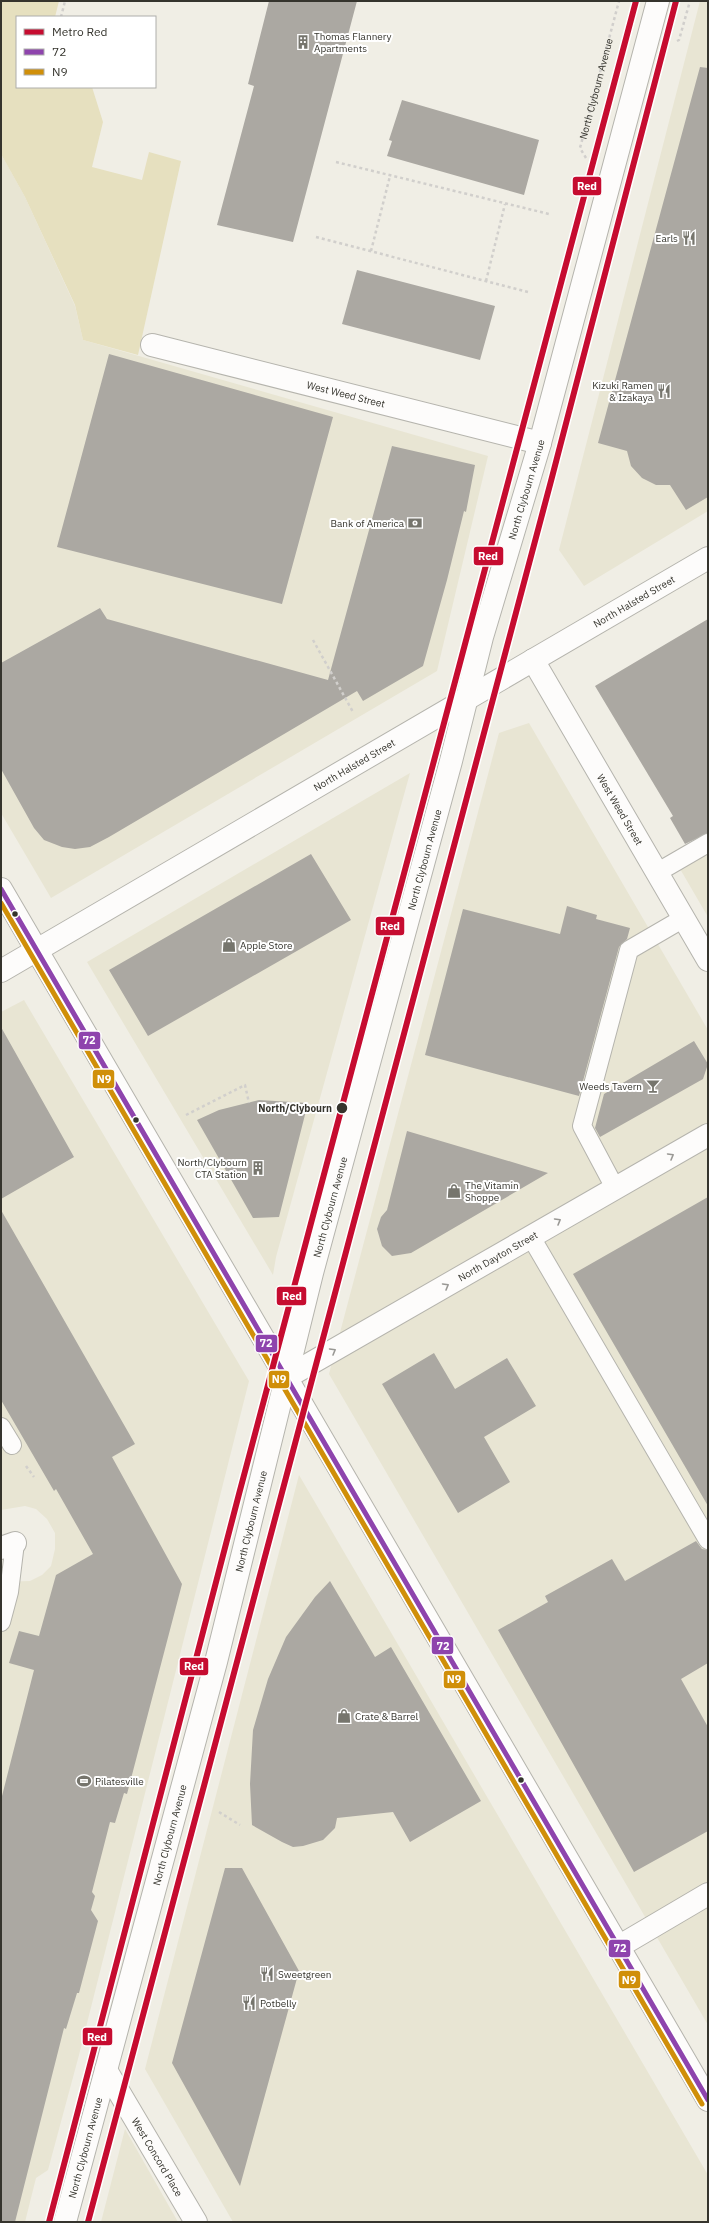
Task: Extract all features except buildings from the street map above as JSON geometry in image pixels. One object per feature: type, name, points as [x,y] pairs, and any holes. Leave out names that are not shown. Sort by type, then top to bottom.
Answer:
[{"type":"main road","name":"North Clybourn Avenue","points":[[65,2222],[218,1655],[314,1266],[482,637],[540,442],[608,195],[658,1]]},
{"type":"main road","name":"West Weed Street","points":[[152,345],[540,442]]},
{"type":"main road","name":"North Halsted Street","points":[[1,972],[708,558]]},
{"type":"main road","name":"West Weed Street","points":[[533,660],[708,960]]},
{"type":"main road","points":[[1,889],[708,2100]]},
{"type":"main road","name":"North Dayton Street","points":[[287,1377],[708,1135]]},
{"type":"main road","points":[[618,1947],[708,1894]]},
{"type":"main road","name":"West Concord Place","points":[[106,2070],[196,2222]]},
{"type":"lane","points":[[658,872],[708,843]]},
{"type":"lane","points":[[615,1188],[582,1126],[629,950],[684,918]]},
{"type":"lane","points":[[531,1237],[708,1540]]},
{"type":"lane","points":[[1,1427],[12,1445]]},
{"type":"lane","points":[[1,1622],[9,1592],[8,1546]]},
{"type":"path","points":[[61,16],[65,1]]},
{"type":"path","name":"North Clybourn Avenue","points":[[608,195],[580,148],[619,1]]},
{"type":"path","points":[[336,162],[549,214]]},
{"type":"path","points":[[371,251],[390,176]]},
{"type":"path","points":[[486,281],[505,204]]},
{"type":"path","points":[[316,237],[528,292]]},
{"type":"path","points":[[313,640],[354,712]]},
{"type":"path","points":[[186,1115],[245,1085],[249,1103]]},
{"type":"path","points":[[219,1812],[240,1825]]},
{"type":"shaded area","points":[[1,1],[59,1],[55,16],[16,16],[16,88],[92,88],[103,122],[92,167],[142,180],[149,152],[181,161],[138,355],[83,340],[75,305],[25,197],[1,154]]},
{"type":"shaded area","points":[[700,1],[708,1],[708,511],[584,586],[559,550]]},
{"type":"shaded area","points":[[1,154],[25,197],[75,306],[83,340],[488,456],[437,671],[51,898],[1,813]]},
{"type":"shaded area","points":[[529,723],[708,1030],[708,2025],[329,1374],[499,733]]},
{"type":"shaded area","points":[[410,773],[276,1257],[273,1275],[87,962]]},
{"type":"shaded area","points":[[708,843],[708,917],[676,862]]},
{"type":"shaded area","points":[[24,1000],[249,1381],[79,2055],[48,2170],[36,2178],[25,2222],[1,2222],[1,1582],[30,1581],[42,1575],[51,1566],[55,1549],[55,1533],[47,1519],[36,1509],[25,1506],[1,1510],[1,1012]]},
{"type":"shaded area","points":[[299,1475],[708,2175],[708,2222],[233,2222],[145,2069]]},
{"type":"shaded area","points":[[125,2129],[178,2222],[101,2222]]},
{"type":"metro line","name":"Red","points":[[49,2222],[239,1494],[636,1]]},
{"type":"metro line","name":"Red","points":[[88,2222],[551,481],[676,1]]},
{"type":"transit line","name":"72","points":[[1,889],[708,2100]]},
{"type":"transit line","name":"N9","points":[[1,903],[702,2104]]},
{"type":"place","name":"Thomas Flannery Apartments","points":[[303,42]]},
{"type":"place","name":"Earls","points":[[689,238]]},
{"type":"place","name":"Kizuki Ramen & Izakaya","points":[[664,391]]},
{"type":"place","name":"Bank of America","points":[[415,523]]},
{"type":"place","name":"Apple Store","points":[[229,945]]},
{"type":"place","name":"Weeds Tavern","points":[[653,1086]]},
{"type":"place","name":"North/Clybourn","points":[[342,1108]]},
{"type":"place","name":"North/Clybourn CTA Station","points":[[258,1168]]},
{"type":"place","name":"The Vitamin Shoppe","points":[[454,1191]]},
{"type":"place","name":"Crate & Barrel","points":[[344,1716]]},
{"type":"place","name":"Pilatesville","points":[[84,1781]]},
{"type":"place","name":"Sweetgreen","points":[[267,1974]]},
{"type":"place","name":"Potbelly","points":[[249,2003]]}]
